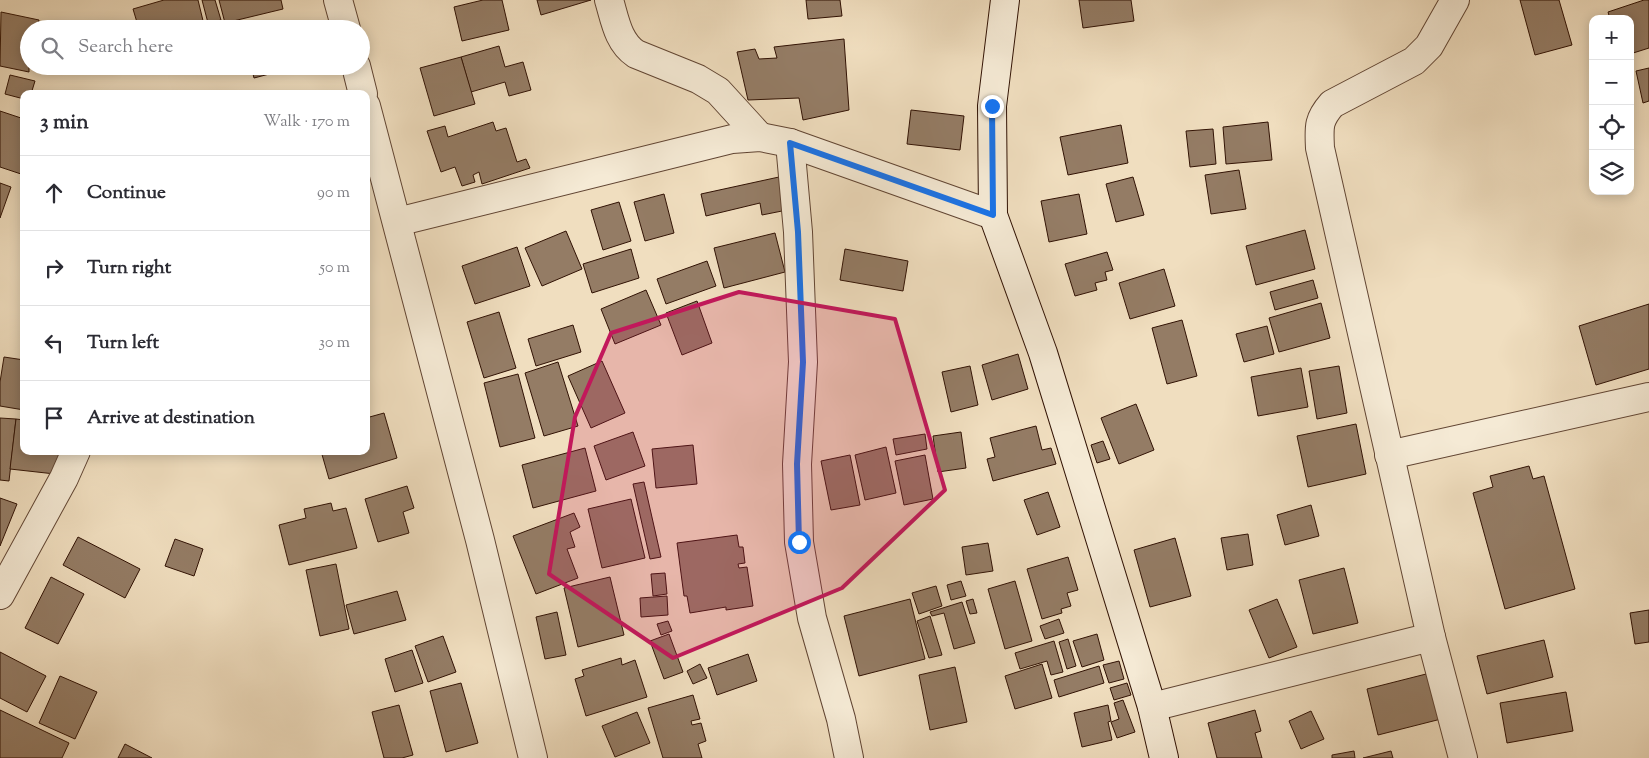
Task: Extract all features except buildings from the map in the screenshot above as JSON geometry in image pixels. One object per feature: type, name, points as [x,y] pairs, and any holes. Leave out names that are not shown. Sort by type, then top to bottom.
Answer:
[{"type":"street","points":[[338,0],[344,20]]},
{"type":"street","points":[[609,0],[622,40],[628,49],[698,79],[718,91],[760,137]]},
{"type":"street","points":[[1005,0],[992,106],[993,215],[1043,353],[1152,707],[1164,758]]},
{"type":"street","points":[[1455,0],[1429,46],[1414,61],[1332,104],[1323,115],[1319,126],[1320,148],[1389,455],[1431,637],[1463,758]]},
{"type":"street","points":[[358,75],[362,90]]},
{"type":"street","points":[[370,121],[480,540],[533,758]]},
{"type":"street","points":[[396,222],[732,139],[760,137],[790,143],[993,215]]},
{"type":"street","points":[[790,143],[798,232],[803,362],[797,464],[799,542],[812,618],[841,720],[849,758]]},
{"type":"street","points":[[1389,455],[1649,397]]},
{"type":"street","points":[[0,595],[64,478],[74,455]]},
{"type":"street","points":[[1152,707],[1431,637]]},
{"type":"highlighted area","points":[[739,292],[895,319],[945,490],[842,588],[673,658],[549,574],[575,417],[611,333]]},
{"type":"route","points":[[799,542],[797,464],[803,362],[798,232],[790,143],[993,215],[992,106]]}]
